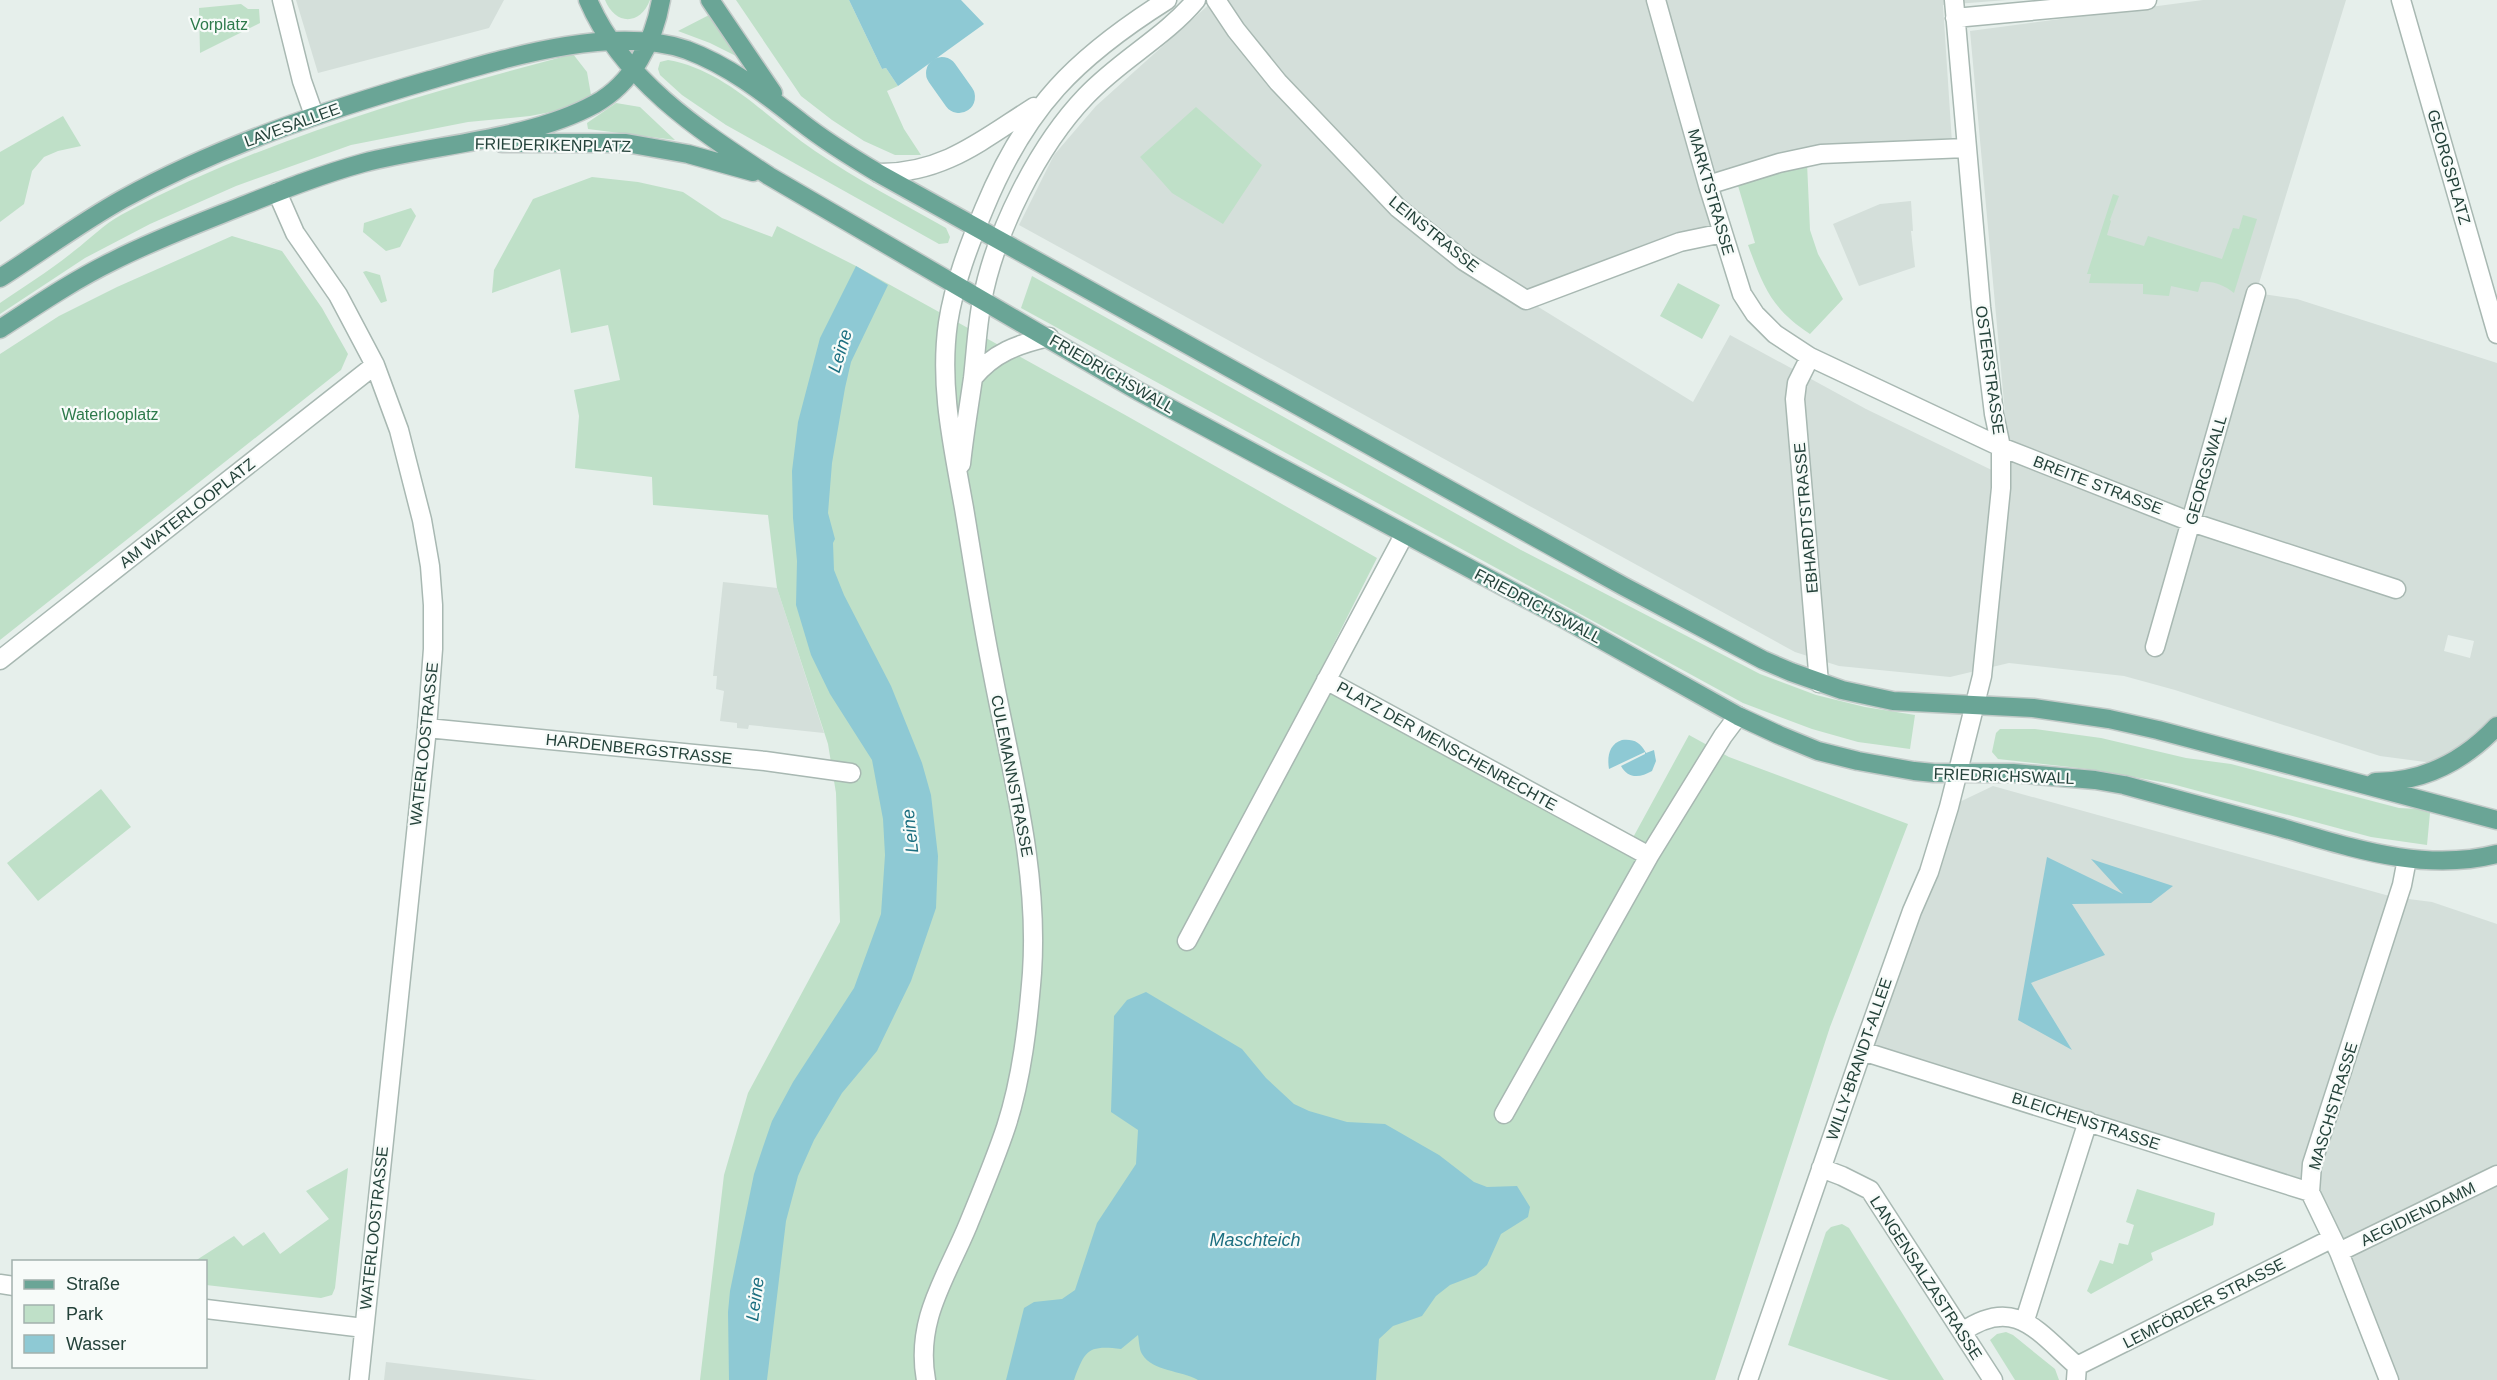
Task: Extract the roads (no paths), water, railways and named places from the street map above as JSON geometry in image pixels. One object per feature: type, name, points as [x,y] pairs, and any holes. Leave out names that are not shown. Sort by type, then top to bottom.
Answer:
[{"type":"main road","points":[[588,0],[611,42],[633,71],[672,106],[730,151],[769,176]]},
{"type":"main road","name":"FRIEDERIKENPLATZ","points":[[461,144],[556,122],[597,103],[633,71],[656,24],[661,0]]},
{"type":"main road","points":[[710,0],[780,105]]},
{"type":"main road","name":"LAVESALLEE","points":[[0,278],[123,200],[226,150],[314,115],[537,51],[611,42]]},
{"type":"main road","points":[[611,42],[648,44],[685,50],[713,61],[742,77],[825,139],[878,173],[1623,586],[1763,660],[1819,683],[1893,701],[2033,708],[2109,719],[2497,820]]},
{"type":"main road","name":"FRIEDERIKENPLATZ","points":[[461,144],[556,141],[626,143],[701,157],[769,176]]},
{"type":"main road","points":[[0,329],[47,298],[112,261],[277,192],[336,170],[366,162],[432,147],[461,144]]},
{"type":"main road","name":"FRIEDRICHSWALL","points":[[769,176],[1138,390],[1556,615],[1738,716],[1818,751],[1858,761],[1934,773],[2013,773],[2095,780],[2124,785],[2373,853],[2407,859],[2444,862],[2473,861],[2497,854]]},
{"type":"main road","points":[[2358,782],[2383,782],[2422,777],[2472,750],[2497,726]]},
{"type":"street","points":[[282,0],[302,81],[314,115]]},
{"type":"street","points":[[878,173],[895,173],[935,166],[954,158],[1048,97],[1085,58],[1130,23],[1167,0]]},
{"type":"street","name":"CULEMANNSTRASSE","points":[[959,480],[982,299],[1000,240],[1034,168],[1070,116],[1117,66],[1173,23],[1196,0]]},
{"type":"street","name":"LEINSTRASSE","points":[[1216,0],[1236,30],[1278,82],[1398,208],[1464,261],[1526,300],[1680,242],[1723,233]]},
{"type":"street","name":"MARKTSTRASSE","points":[[1656,0],[1708,185],[1742,294],[1755,314],[1775,334],[1810,357]]},
{"type":"street","points":[[1954,9],[2147,0]]},
{"type":"street","name":"GEORGSPLATZ","points":[[2401,0],[2497,334]]},
{"type":"street","name":"OSTERSTRASSE","points":[[1954,9],[1981,307],[1994,414],[2001,447],[2001,488],[1982,676],[1967,738]]},
{"type":"street","name":"CULEMANNSTRASSE","points":[[926,1380],[925,1331],[933,1299],[968,1227],[1007,1125],[1023,1052],[1032,972],[1033,906],[1026,832],[992,670],[950,438],[945,371],[948,325],[957,284],[976,227],[1014,145],[1029,120],[1048,97]]},
{"type":"street","points":[[1708,185],[1779,163],[1821,154],[1966,148]]},
{"type":"street","name":"WATERLOOSTRASSE","points":[[277,192],[295,233],[338,295],[375,365],[399,430],[422,520],[430,566],[433,605],[433,649],[427,728],[359,1380]]},
{"type":"street","name":"GEORGSWALL","points":[[2155,647],[2256,293]]},
{"type":"street","points":[[973,378],[983,366],[1005,350],[1049,337]]},
{"type":"street","name":"BREITE STRASSE","points":[[1810,357],[2001,447],[2191,522],[2396,589]]},
{"type":"street","name":"EBHARDTSTRASSE","points":[[1810,357],[1797,383],[1796,399],[1819,683]]},
{"type":"street","name":"AM WATERLOOPLATZ","points":[[0,660],[375,365]]},
{"type":"street","name":"PLATZ DER MENSCHENRECHTE","points":[[1404,535],[1326,680],[1649,856]]},
{"type":"street","points":[[1187,941],[1326,680]]},
{"type":"street","points":[[1504,1114],[1649,856],[1723,736],[1738,716]]},
{"type":"street","name":"HARDENBERGSTRASSE","points":[[427,728],[765,761],[852,773]]},
{"type":"street","name":"WILLY-BRANDT-ALLEE","points":[[1748,1380],[1862,1051],[1912,911],[1929,872],[1967,738]]},
{"type":"street","name":"MASCHSTRASSE","points":[[2389,1380],[2335,1245],[2310,1192],[2312,1164],[2403,885],[2407,859]]},
{"type":"street","name":"BLEICHENSTRASSE","points":[[1862,1051],[2310,1192]]},
{"type":"street","points":[[1962,1332],[1978,1321],[2010,1316],[2025,1320],[2088,1121]]},
{"type":"street","name":"LANGENSALZASTRASSE","points":[[1821,1168],[1870,1190],[1993,1380]]},
{"type":"street","name":"AEGIDIENDAMM","points":[[2335,1245],[2497,1175]]},
{"type":"street","name":"LEMFÖRDER STRASSE","points":[[2025,1320],[2077,1373],[2335,1245]]},
{"type":"street","points":[[207,1309],[364,1328]]},
{"type":"water","points":[[849,0],[961,0],[984,24],[898,86],[886,68],[882,69]]},
{"type":"water","points":[[856,266],[888,285],[851,362],[845,388],[832,463],[828,513],[835,539],[833,543],[834,570],[844,595],[891,686],[922,763],[931,795],[938,856],[936,908],[911,981],[877,1051],[842,1093],[814,1140],[798,1176],[786,1221],[767,1380],[729,1380],[730,1291],[754,1174],[772,1121],[793,1082],[854,988],[881,914],[885,855],[883,819],[872,760],[830,694],[811,655],[796,605],[797,561],[792,471],[798,422],[820,338]]},
{"type":"water","points":[[1622,740],[1636,742],[1646,753],[1654,750],[1656,761],[1652,771],[1635,776],[1627,773],[1621,766],[1645,752],[1609,769],[1610,752],[1614,745]]},
{"type":"water","points":[[2047,857],[2123,894],[2091,859],[2173,886],[2151,903],[2072,904],[2105,955],[2031,983],[2072,1050],[2018,1020]]},
{"type":"water","name":"Maschteich","points":[[1146,992],[1242,1049],[1266,1078],[1294,1104],[1309,1111],[1347,1122],[1385,1124],[1439,1155],[1474,1182],[1487,1187],[1517,1186],[1530,1207],[1528,1217],[1501,1234],[1487,1265],[1476,1275],[1450,1285],[1436,1296],[1422,1316],[1393,1326],[1379,1339],[1376,1380],[1198,1380],[1160,1368],[1147,1360],[1141,1352],[1138,1335],[1121,1349],[1101,1348],[1089,1352],[1081,1362],[1074,1380],[1006,1380],[1024,1308],[1034,1302],[1062,1299],[1075,1290],[1097,1223],[1136,1164],[1138,1130],[1111,1112],[1114,1016],[1127,1000]]},
{"type":"waterway","name":"Leine","points":[[942,73],[959,97]]},
{"type":"park label","name":"Vorplatz","points":[[219,24]]},
{"type":"park label","name":"Waterlooplatz","points":[[110,414]]}]
